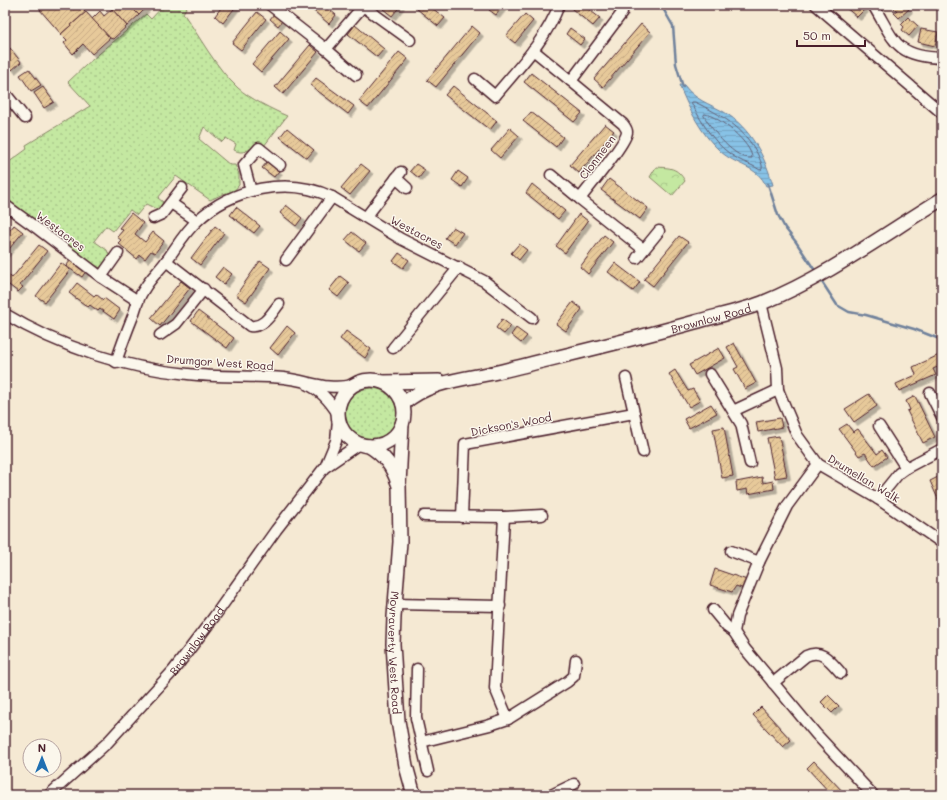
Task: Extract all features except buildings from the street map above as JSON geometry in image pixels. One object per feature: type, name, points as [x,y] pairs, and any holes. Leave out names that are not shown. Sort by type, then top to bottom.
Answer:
[{"type":"main road","name":"Brownlow Road","points":[[403,404],[422,390],[441,384],[489,374],[619,342],[761,303],[813,279],[942,199]]},
{"type":"main road","points":[[373,380],[383,382],[392,387],[399,395],[403,404],[404,414],[402,424],[397,434],[390,441],[380,445],[364,445],[351,440],[341,428],[338,417],[338,406],[346,391],[353,385],[362,381],[373,380]]},
{"type":"main road","name":"Brownlow Road","points":[[383,382],[457,381]]},
{"type":"main road","name":"Moyraverty West Road","points":[[402,424],[399,485],[400,542],[394,604],[393,644],[398,721],[406,766],[414,795]]},
{"type":"main road","name":"Moyraverty West Road","points":[[364,445],[380,453],[386,459],[395,474],[399,485]]},
{"type":"street","points":[[270,5],[326,49],[356,75]]},
{"type":"street","points":[[326,49],[364,5],[410,40]]},
{"type":"street","points":[[475,79],[495,96],[534,50],[543,37],[554,17],[558,5]]},
{"type":"street","points":[[873,5],[888,33],[900,47],[916,54],[942,58]]},
{"type":"street","points":[[821,7],[942,114]]},
{"type":"street","points":[[570,81],[622,13]]},
{"type":"street","name":"Clonmeen","points":[[534,50],[623,124],[627,130],[625,140],[580,199]]},
{"type":"street","points":[[5,93],[25,118]]},
{"type":"street","points":[[251,191],[244,165],[259,148],[280,165]]},
{"type":"street","points":[[366,217],[398,175],[407,188]]},
{"type":"street","points":[[551,175],[643,249]]},
{"type":"street","name":"Westacres","points":[[116,362],[142,292],[152,276],[166,261],[180,239],[197,221],[217,205],[230,198],[251,191],[273,187],[297,186],[332,197],[401,239],[459,267],[484,281],[532,318]]},
{"type":"street","points":[[153,218],[162,214],[182,188]]},
{"type":"street","points":[[286,260],[332,197]]},
{"type":"street","points":[[171,203],[197,221]]},
{"type":"street","name":"Westacres","points":[[5,206],[33,225],[102,277],[138,301]]},
{"type":"street","points":[[637,258],[659,231]]},
{"type":"street","points":[[102,277],[118,253]]},
{"type":"street","points":[[166,261],[250,326],[255,327],[261,325],[279,304]]},
{"type":"street","points":[[393,348],[459,267]]},
{"type":"street","points":[[160,335],[176,324],[204,290]]},
{"type":"street","name":"Drumellan Walk","points":[[761,303],[776,368],[778,390],[797,436],[818,464],[878,499],[942,543]]},
{"type":"street","name":"Drumgor West Road","points":[[5,314],[54,340],[116,362],[189,375],[285,378],[336,388],[353,385]]},
{"type":"street","points":[[710,374],[741,424],[750,462]]},
{"type":"street","points":[[626,378],[643,452]]},
{"type":"street","name":"Drumgor West Road","points":[[299,381],[312,386],[322,394],[333,406],[338,417]]},
{"type":"street","points":[[733,411],[778,390]]},
{"type":"street","points":[[930,393],[942,417]]},
{"type":"street","name":"Dickson's Wood","points":[[462,517],[465,444],[634,413]]},
{"type":"street","name":"Brownlow Road","points":[[49,795],[107,743],[173,671],[214,617],[276,530],[324,468],[336,441],[338,417]]},
{"type":"street","points":[[879,426],[906,468]]},
{"type":"street","name":"Brownlow Road","points":[[324,468],[364,445]]},
{"type":"street","points":[[878,499],[899,473],[942,449]]},
{"type":"street","points":[[734,632],[737,616],[759,562],[787,506],[818,464]]},
{"type":"street","points":[[424,516],[504,517],[542,514]]},
{"type":"street","points":[[504,517],[495,688],[508,719]]},
{"type":"street","points":[[731,551],[759,562]]},
{"type":"street","points":[[394,604],[500,606]]},
{"type":"street","points":[[713,610],[734,632],[745,649],[772,683],[821,740],[872,795]]},
{"type":"street","points":[[772,683],[806,656],[816,653],[826,656],[841,673]]},
{"type":"street","points":[[421,742],[490,726],[508,719],[568,682],[574,676],[576,660]]},
{"type":"street","points":[[417,669],[416,718],[428,771]]},
{"type":"street","points":[[550,795],[574,784]]},
{"type":"green space","points":[[164,5],[188,5],[183,13],[215,62],[230,80],[248,96],[287,116],[264,146],[257,144],[249,150],[243,152],[234,150],[236,144],[226,138],[222,142],[204,127],[199,139],[230,165],[235,165],[239,174],[239,185],[234,191],[210,200],[176,176],[158,198],[163,202],[161,207],[156,209],[146,204],[137,215],[130,210],[113,231],[106,226],[94,241],[107,250],[109,255],[105,266],[98,268],[5,199],[5,165],[27,149],[26,145],[90,106],[68,82],[146,14],[151,19]]},
{"type":"green space","points":[[656,167],[673,169],[682,176],[685,181],[672,196],[650,177]]},
{"type":"green space","points":[[371,388],[385,392],[393,400],[397,414],[393,428],[385,436],[371,440],[357,436],[349,428],[345,414],[349,400],[357,392]]},
{"type":"water","points":[[679,85],[684,85],[697,98],[724,112],[742,126],[756,144],[766,164],[773,185],[766,186],[758,174],[726,156],[713,144],[696,121]]},
{"type":"waterway","points":[[661,5],[673,26],[676,64],[683,87]]},
{"type":"waterway","points":[[768,184],[778,215],[785,228],[816,272]]},
{"type":"waterway","points":[[820,279],[837,305],[849,312],[866,315],[914,329],[942,340]]}]
